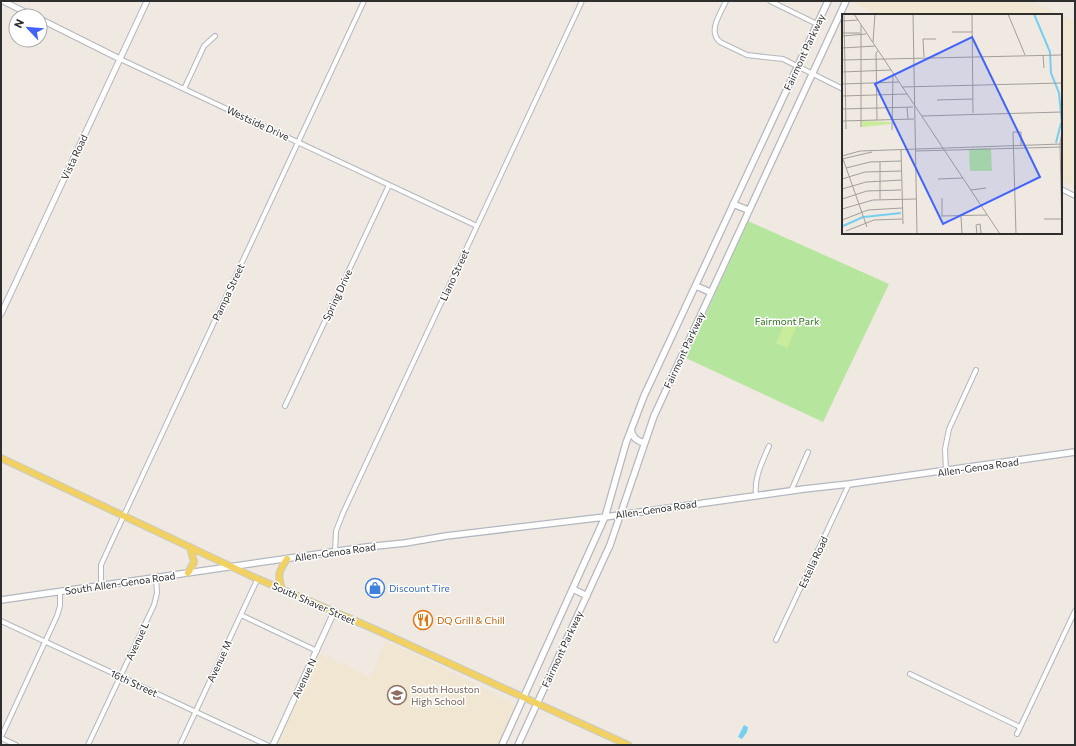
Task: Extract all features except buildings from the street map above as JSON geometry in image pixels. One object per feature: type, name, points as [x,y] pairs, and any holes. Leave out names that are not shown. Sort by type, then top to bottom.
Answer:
[{"type":"main road","name":"Fairmont Parkway","points":[[503,745],[605,517],[631,429],[644,396],[828,1]]},
{"type":"main road","name":"Fairmont Parkway","points":[[518,745],[610,545],[654,416],[710,292],[846,1]]},
{"type":"main road","points":[[734,204],[748,210]]},
{"type":"main road","points":[[696,286],[710,292]]},
{"type":"main road","points":[[631,429],[635,439],[644,443]]},
{"type":"main road","name":"Allen-Genoa Road","points":[[236,567],[446,536],[605,517],[1075,452]]},
{"type":"main road","name":"South Shaver Street","points":[[1,458],[190,547],[628,745]]},
{"type":"main road","points":[[188,573],[194,562],[190,547]]},
{"type":"main road","points":[[282,589],[279,574],[288,559]]},
{"type":"main road","name":"South Allen-Genoa Road","points":[[1,600],[236,567]]},
{"type":"main road","points":[[573,589],[587,596]]},
{"type":"street","points":[[3,1],[17,8]]},
{"type":"street","name":"Vista Road","points":[[1,314],[146,1]]},
{"type":"street","name":"Pampa Street","points":[[102,586],[101,565],[123,515],[364,1]]},
{"type":"street","name":"Llano Street","points":[[335,552],[336,531],[343,513],[582,1]]},
{"type":"street","points":[[726,1],[714,27],[716,39],[720,42],[746,55],[777,58],[798,66],[811,74],[842,88]]},
{"type":"street","points":[[770,1],[817,24]]},
{"type":"street","name":"Westside Drive","points":[[48,23],[120,59],[477,226]]},
{"type":"street","points":[[184,89],[204,46],[215,36]]},
{"type":"street","name":"Spring Drive","points":[[285,406],[388,184]]},
{"type":"street","points":[[1062,190],[1075,196]]},
{"type":"street","points":[[946,471],[945,449],[947,434],[976,370]]},
{"type":"street","points":[[756,495],[755,485],[757,475],[769,446]]},
{"type":"street","points":[[791,491],[808,452]]},
{"type":"street","name":"Estella Road","points":[[776,640],[849,484]]},
{"type":"street","name":"Avenue L","points":[[88,745],[154,605],[157,594],[156,578]]},
{"type":"street","name":"Avenue M","points":[[180,745],[258,578]]},
{"type":"street","points":[[16,745],[1,737],[57,616],[60,606],[60,592]]},
{"type":"street","points":[[1017,734],[1075,611]]},
{"type":"street","name":"Avenue N","points":[[273,745],[334,612]]},
{"type":"street","points":[[241,615],[316,651]]},
{"type":"street","name":"16th Street","points":[[1,621],[267,745]]},
{"type":"street","points":[[910,674],[1020,727]]},
{"type":"shaded area","points":[[858,1],[1031,1],[1059,14],[876,14],[856,5]]},
{"type":"shaded area","points":[[1062,16],[1075,22],[1075,187],[1062,180]]},
{"type":"shaded area","name":"South Houston High School","points":[[386,641],[432,662],[512,703],[515,707],[514,711],[499,745],[276,745],[318,653],[370,677]]},
{"type":"green space","name":"Fairmont Park","points":[[748,221],[889,284],[823,422],[686,358]]},
{"type":"green space","points":[[785,323],[796,328],[787,348],[776,343]]},
{"type":"water","points":[[744,725],[748,727],[747,732],[742,739],[738,737]]},
{"type":"place","name":"Discount Tire","points":[[375,588]]},
{"type":"place","name":"DQ Grill & Chill","points":[[423,620]]},
{"type":"place","name":"South Houston High School","points":[[397,695]]}]
